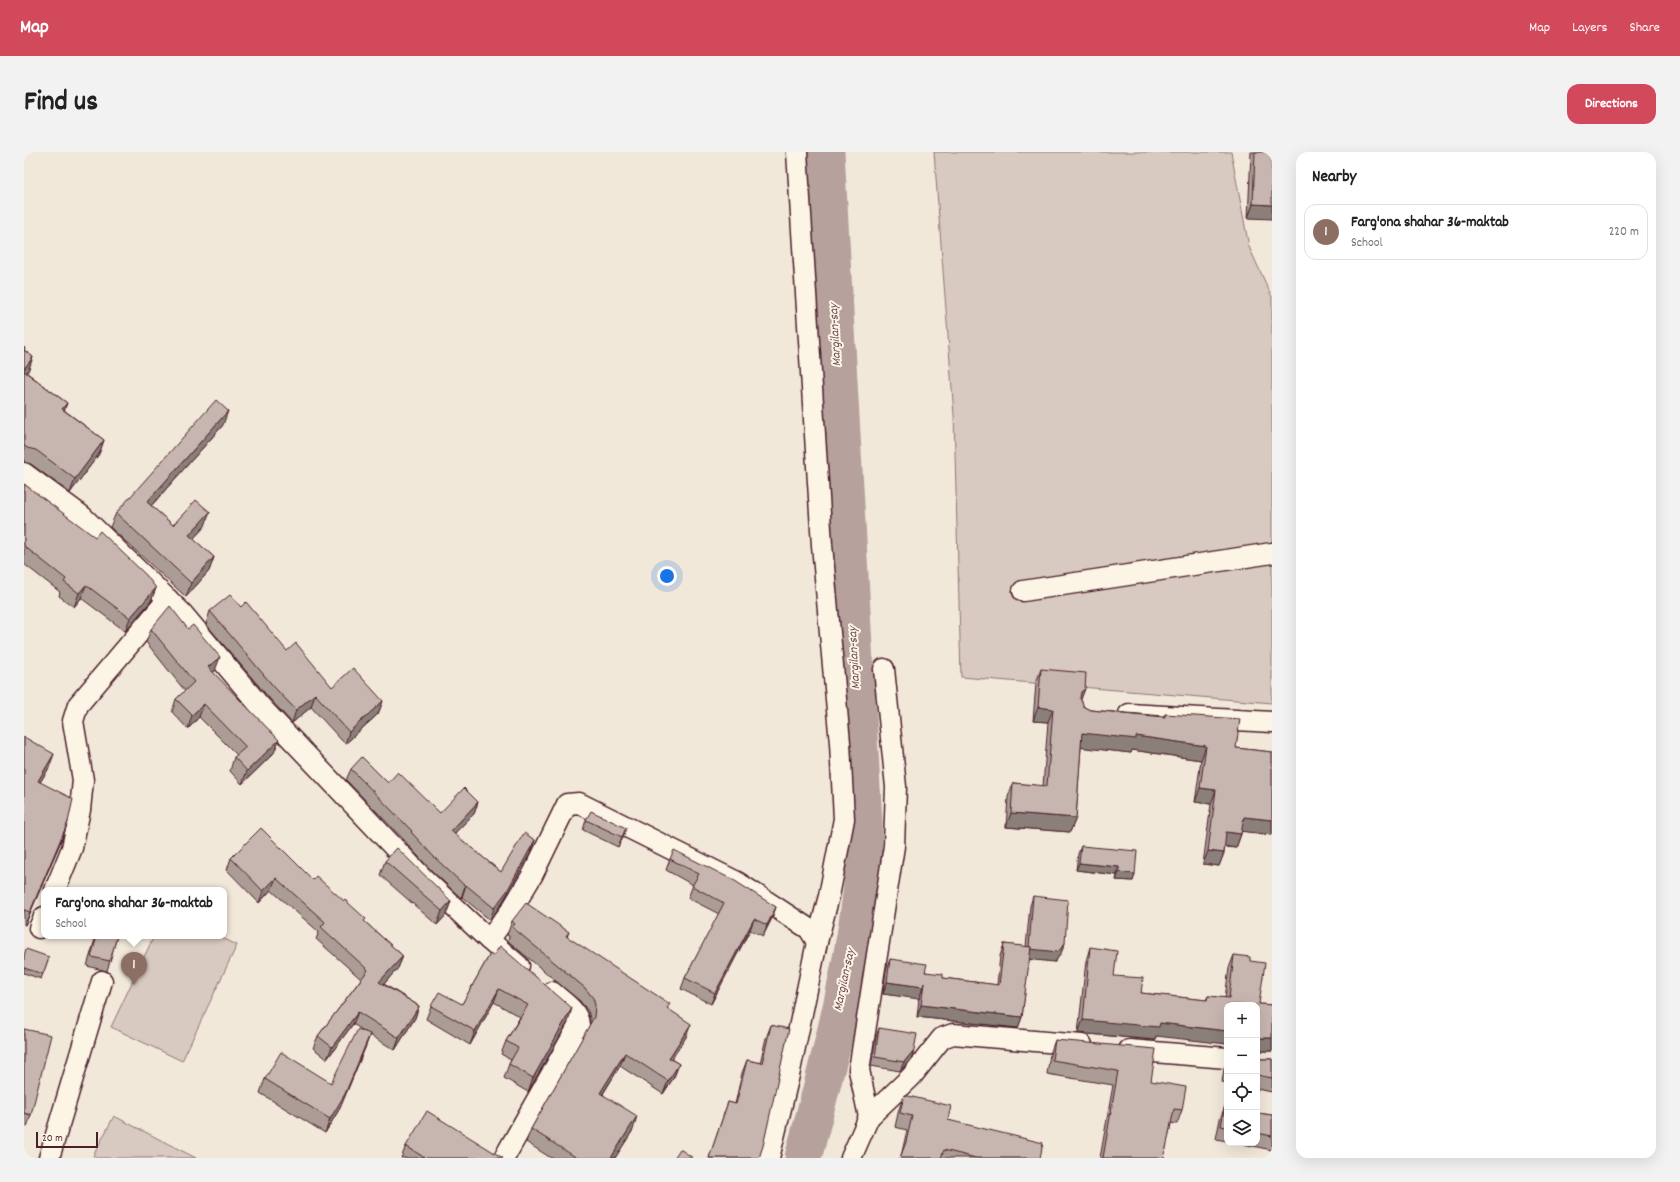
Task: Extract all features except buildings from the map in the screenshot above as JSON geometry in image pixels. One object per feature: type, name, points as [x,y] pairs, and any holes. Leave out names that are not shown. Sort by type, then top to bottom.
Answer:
[{"type":"street","points":[[769,1158],[790,1071],[816,942],[829,896],[844,819],[840,743],[822,545],[797,152]]},
{"type":"street","points":[[24,473],[82,516],[168,599],[182,613],[261,707],[422,877],[489,940],[573,1010],[579,1018],[579,1025],[504,1158]]},
{"type":"street","points":[[1023,592],[1272,553]]},
{"type":"street","points":[[56,887],[72,848],[80,810],[83,780],[73,721],[78,705],[168,599]]},
{"type":"street","points":[[869,1117],[859,1070],[881,934],[894,838],[896,787],[884,669]]},
{"type":"street","points":[[1109,713],[1272,722]]},
{"type":"street","points":[[489,940],[512,909],[534,874],[566,804],[579,803],[737,882],[809,928],[816,942]]},
{"type":"street","points":[[49,1158],[102,981]]},
{"type":"street","points":[[851,1158],[869,1117],[911,1077],[942,1038],[953,1034],[1224,1058]]},
{"type":"shaded area","points":[[934,152],[1231,152],[1249,247],[1272,297],[1272,703],[961,677],[954,415]]},
{"type":"shaded area","points":[[153,939],[224,939],[237,945],[182,1061],[111,1027]]},
{"type":"shaded area","points":[[114,1116],[196,1158],[97,1158],[93,1156]]},
{"type":"waterway","name":"Margilan-say","points":[[803,1158],[829,1060],[851,961],[861,895],[864,850],[864,823],[826,152]]},
{"type":"place","name":"Farg'ona shahar 36-maktab","points":[[134,985]]}]
